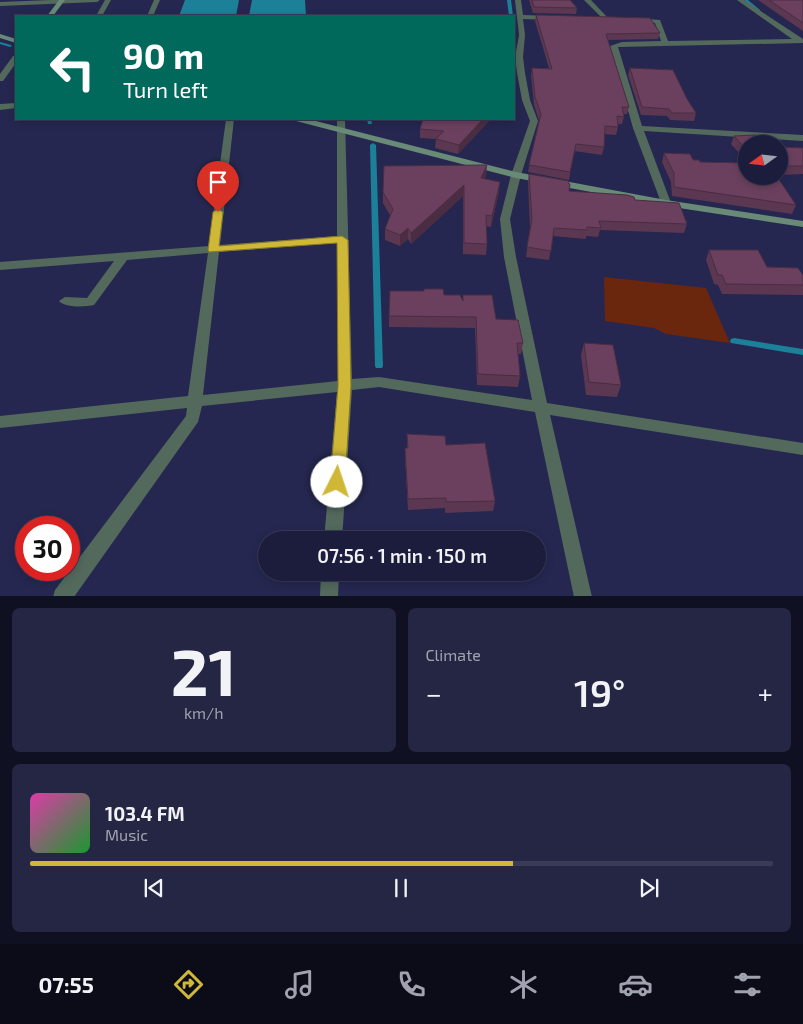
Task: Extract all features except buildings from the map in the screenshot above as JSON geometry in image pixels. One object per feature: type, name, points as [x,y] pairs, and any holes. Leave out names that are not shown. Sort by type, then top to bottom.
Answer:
[{"type":"street","points":[[0,4],[97,0]]},
{"type":"street","points":[[100,15],[108,0]]},
{"type":"street","points":[[150,15],[157,0]]},
{"type":"street","points":[[518,0],[521,17],[518,36],[521,73],[526,100],[534,121],[516,175],[505,219],[510,257],[541,407],[583,596]]},
{"type":"street","points":[[587,0],[606,19]]},
{"type":"street","points":[[740,0],[802,42]]},
{"type":"street","points":[[51,15],[62,1]]},
{"type":"street","points":[[521,17],[559,18]]},
{"type":"street","points":[[597,19],[615,20]]},
{"type":"street","points":[[624,20],[658,21],[665,44]]},
{"type":"street","points":[[0,36],[15,40]]},
{"type":"street","points":[[666,203],[637,128],[624,88],[614,46],[622,44],[802,42]]},
{"type":"street","points":[[0,80],[15,59]]},
{"type":"street","points":[[0,107],[15,106]]},
{"type":"street","points":[[62,596],[193,418],[230,120]]},
{"type":"street","points":[[308,120],[342,124],[516,175],[666,203],[803,224]]},
{"type":"street","points":[[334,531],[345,386],[342,124]]},
{"type":"street","points":[[637,128],[803,138]]},
{"type":"street","points":[[0,266],[342,240]]},
{"type":"street","points":[[65,301],[90,302],[123,257]]},
{"type":"street","points":[[0,422],[379,382],[803,449]]},
{"type":"street","points":[[329,596],[330,581]]},
{"type":"shaded area","points":[[604,277],[706,288],[730,343],[666,334],[654,328],[605,321]]},
{"type":"water","points":[[185,0],[239,0],[236,15],[179,15]]},
{"type":"water","points":[[252,0],[305,0],[306,15],[249,15]]},
{"type":"waterway","points":[[509,0],[511,15]]},
{"type":"waterway","points":[[746,0],[759,11]]},
{"type":"waterway","points":[[0,43],[10,46]]},
{"type":"waterway","points":[[373,145],[379,366]]},
{"type":"waterway","points":[[734,341],[803,352]]},
{"type":"route","points":[[218,212],[213,250],[342,240],[345,386],[337,482]]}]
